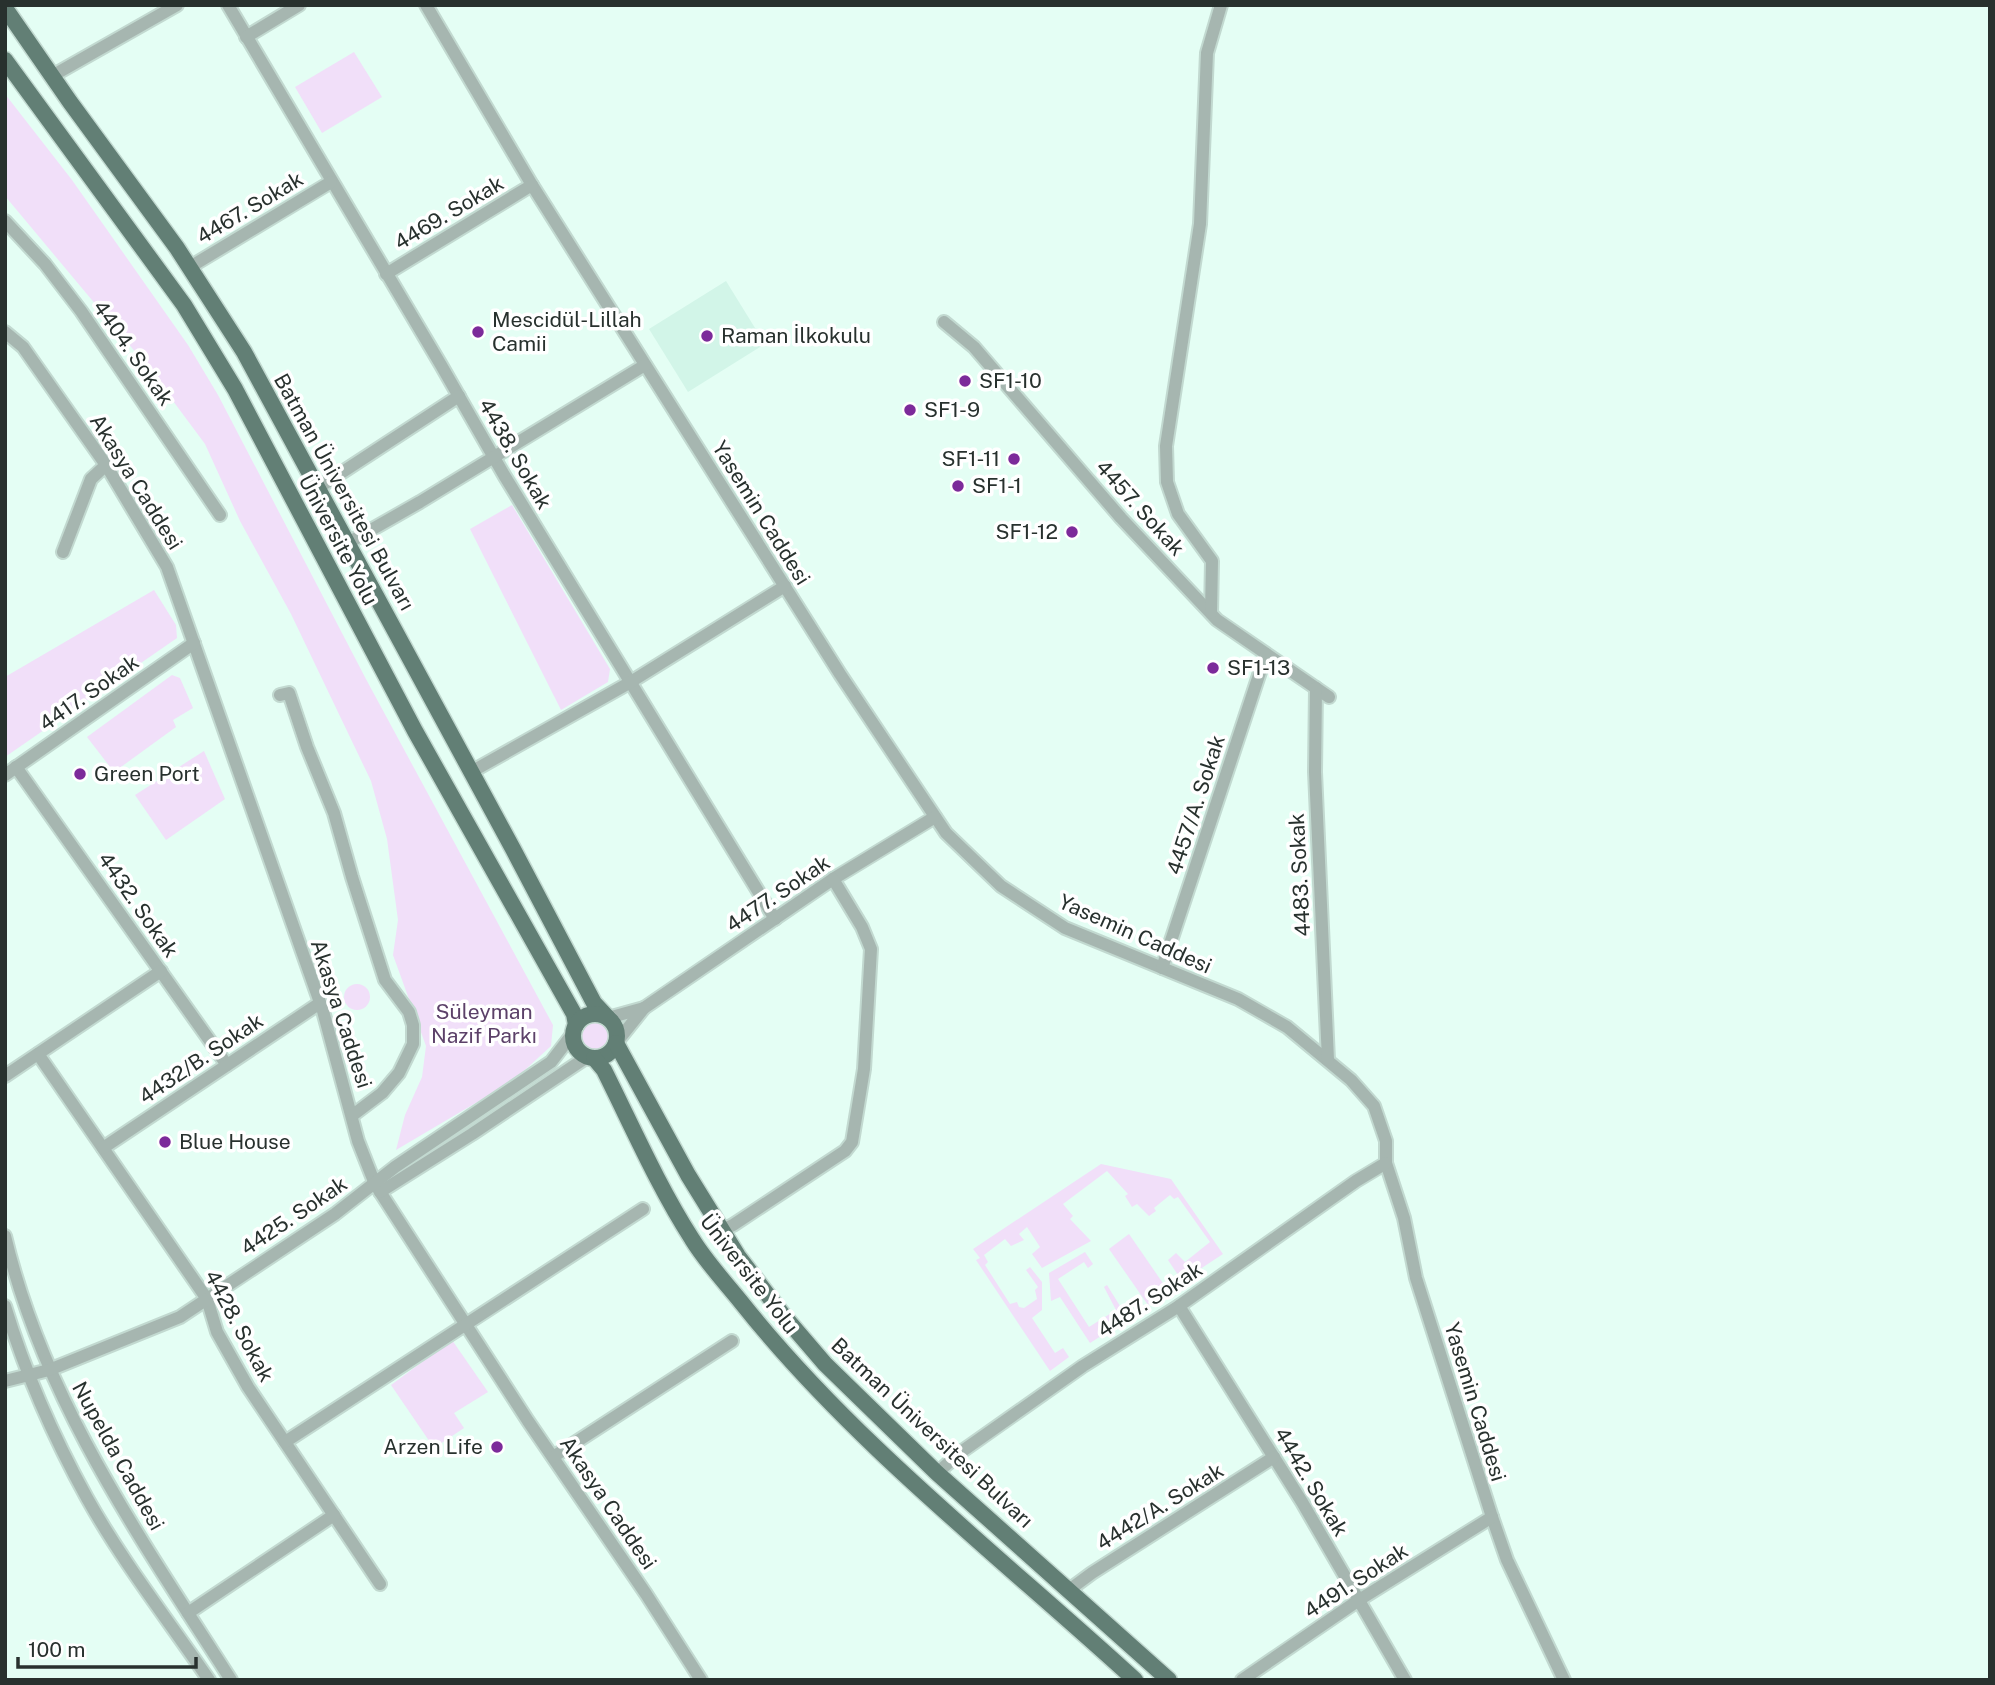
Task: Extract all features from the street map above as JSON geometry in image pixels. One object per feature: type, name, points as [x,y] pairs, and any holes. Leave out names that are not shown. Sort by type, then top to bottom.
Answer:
[{"type":"main road","name":"Batman Üniversitesi Bulvarı","points":[[5,8],[190,267],[244,352],[594,1003],[608,1018]]},
{"type":"main road","name":"Üniversite Yolu","points":[[5,60],[184,305],[235,388],[415,731],[574,1014],[575,1029]]},
{"type":"main road","points":[[594,1014],[608,1018],[616,1029],[616,1043],[608,1054],[591,1057],[576,1047],[575,1029],[588,1016],[594,1014]]},
{"type":"main road","name":"Batman Üniversitesi Bulvarı","points":[[616,1043],[688,1175],[738,1256],[825,1364],[937,1472],[1169,1680]]},
{"type":"main road","name":"Üniversite Yolu","points":[[591,1057],[604,1070],[692,1241],[782,1351],[847,1419],[911,1479],[1135,1680]]},
{"type":"street","points":[[52,76],[177,5]]},
{"type":"street","name":"4438. Sokak","points":[[228,5],[629,683],[775,919]]},
{"type":"street","points":[[246,37],[299,5]]},
{"type":"street","name":"Yasemin Caddesi","points":[[426,5],[532,186],[785,586],[946,833],[1001,886],[1065,928],[1238,999],[1287,1027],[1351,1080],[1374,1107],[1386,1141],[1386,1163],[1404,1218],[1416,1278],[1492,1517],[1507,1560],[1564,1680]]},
{"type":"street","points":[[1211,614],[1212,561],[1178,514],[1167,482],[1166,446],[1200,224],[1208,53],[1221,5]]},
{"type":"street","name":"4467. Sokak","points":[[190,267],[331,182]]},
{"type":"street","name":"4469. Sokak","points":[[386,274],[532,186]]},
{"type":"street","name":"4404. Sokak","points":[[5,220],[45,264],[88,320],[220,515]]},
{"type":"street","name":"4457. Sokak","points":[[944,322],[974,347],[1121,518],[1211,614],[1329,697]]},
{"type":"street","name":"Akasya Caddesi","points":[[5,332],[23,346],[106,465],[167,567],[320,1003],[358,1141],[377,1188],[701,1680]]},
{"type":"street","points":[[348,543],[645,365]]},
{"type":"street","points":[[318,488],[459,396]]},
{"type":"street","points":[[63,552],[91,480],[106,465]]},
{"type":"street","points":[[471,772],[629,683],[785,586]]},
{"type":"street","name":"4417. Sokak","points":[[11,771],[194,643]]},
{"type":"street","name":"4457/A. Sokak","points":[[1163,968],[1266,654]]},
{"type":"street","name":"4483. Sokak","points":[[1316,688],[1315,772],[1328,1060]]},
{"type":"street","points":[[280,695],[289,693],[307,747],[334,813],[385,980],[409,1012],[413,1025],[413,1044],[399,1073],[382,1093],[352,1115]]},
{"type":"street","name":"4432. Sokak","points":[[11,771],[228,1065]]},
{"type":"street","name":"4477. Sokak","points":[[645,1008],[832,879],[935,817]]},
{"type":"street","points":[[722,1230],[845,1151],[852,1142],[864,1069],[871,949],[862,927],[832,879]]},
{"type":"street","points":[[5,1076],[161,971]]},
{"type":"street","name":"4432/B. Sokak","points":[[103,1148],[320,1003]]},
{"type":"street","points":[[608,1018],[645,1008]]},
{"type":"street","points":[[616,1043],[645,1008]]},
{"type":"street","name":"4425. Sokak","points":[[5,1381],[50,1370],[180,1317],[377,1188],[396,1167],[551,1062],[575,1029]]},
{"type":"street","name":"4428. Sokak","points":[[38,1054],[207,1298],[217,1332],[248,1387],[380,1584]]},
{"type":"street","points":[[377,1188],[472,1134],[591,1057]]},
{"type":"street","name":"4487. Sokak","points":[[937,1472],[1083,1366],[1179,1306],[1386,1163]]},
{"type":"street","points":[[285,1442],[643,1209]]},
{"type":"street","name":"Nupelda Caddesi","points":[[5,1236],[32,1328],[93,1459],[231,1680]]},
{"type":"street","name":"Nupelda Caddesi","points":[[5,1306],[55,1436],[88,1500],[135,1574],[209,1680]]},
{"type":"street","name":"4442. Sokak","points":[[1179,1306],[1274,1457],[1405,1680]]},
{"type":"street","points":[[553,1457],[732,1341]]},
{"type":"street","name":"4442/A. Sokak","points":[[1069,1590],[1274,1457]]},
{"type":"street","points":[[188,1613],[334,1515]]},
{"type":"street","name":"4491. Sokak","points":[[1242,1680],[1359,1600],[1492,1517]]},
{"type":"shaded area","name":"Raman İlkokulu","points":[[726,281],[765,344],[688,392],[649,329]]},
{"type":"green space","points":[[354,52],[382,97],[322,133],[295,87]]},
{"type":"green space","name":"Süleyman Nazif Parkı","points":[[5,94],[72,180],[188,345],[218,395],[367,681],[553,1025],[551,1046],[513,1081],[396,1150],[405,1115],[422,1077],[426,1046],[393,955],[398,920],[387,839],[371,781],[291,614],[240,521],[205,444],[147,366],[5,196]]},
{"type":"green space","points":[[512,505],[610,669],[608,682],[561,710],[470,529]]},
{"type":"green space","points":[[154,590],[176,625],[177,638],[5,757],[5,677]]},
{"type":"green space","points":[[172,675],[180,678],[193,708],[173,720],[176,727],[114,772],[87,737]]},
{"type":"green space","points":[[204,751],[225,799],[166,840],[135,795]]},
{"type":"green space","points":[[357,984],[366,988],[370,997],[366,1006],[357,1010],[348,1006],[344,997],[348,988]]},
{"type":"green space","points":[[597,1019],[609,1024],[614,1036],[609,1048],[597,1053],[585,1048],[580,1036],[585,1024]]},
{"type":"green space","points":[[1101,1164],[1171,1179],[1223,1254],[1182,1281],[1168,1260],[1176,1253],[1185,1262],[1210,1242],[1178,1197],[1174,1199],[1170,1195],[1154,1208],[1156,1211],[1149,1216],[1137,1204],[1132,1207],[1125,1196],[1128,1194],[1107,1171],[1063,1204],[1073,1216],[1070,1219],[1091,1241],[1042,1268],[1032,1254],[1040,1247],[1027,1227],[1019,1234],[1024,1240],[1011,1246],[1005,1239],[984,1255],[988,1262],[985,1265],[1010,1304],[1017,1302],[1019,1307],[1024,1308],[1037,1299],[1035,1290],[1038,1287],[1026,1270],[1030,1267],[1042,1282],[1042,1310],[1032,1318],[1055,1353],[1063,1348],[1069,1357],[1050,1371],[976,1260],[980,1258],[973,1249]]},
{"type":"green space","points":[[1129,1234],[1169,1292],[1148,1305],[1109,1249]]},
{"type":"green space","points":[[1085,1252],[1093,1264],[1088,1268],[1084,1262],[1058,1279],[1089,1327],[1116,1310],[1104,1287],[1107,1285],[1128,1319],[1090,1343],[1060,1297],[1051,1301],[1049,1273]]},
{"type":"green space","points":[[452,1340],[488,1392],[454,1413],[464,1428],[434,1448],[391,1385]]},
{"type":"place","name":"Mescidül-Lillah Camii","points":[[478,332]]},
{"type":"place","name":"Raman İlkokulu","points":[[707,336]]},
{"type":"place","name":"SF1-10","points":[[965,381]]},
{"type":"place","name":"SF1-9","points":[[910,410]]},
{"type":"place","name":"SF1-11","points":[[1014,459]]},
{"type":"place","name":"SF1-1","points":[[958,486]]},
{"type":"place","name":"SF1-12","points":[[1072,532]]},
{"type":"place","name":"SF1-13","points":[[1213,668]]},
{"type":"place","name":"Green Port","points":[[80,774]]},
{"type":"place","name":"Blue House","points":[[165,1142]]},
{"type":"place","name":"Arzen Life","points":[[497,1447]]}]
